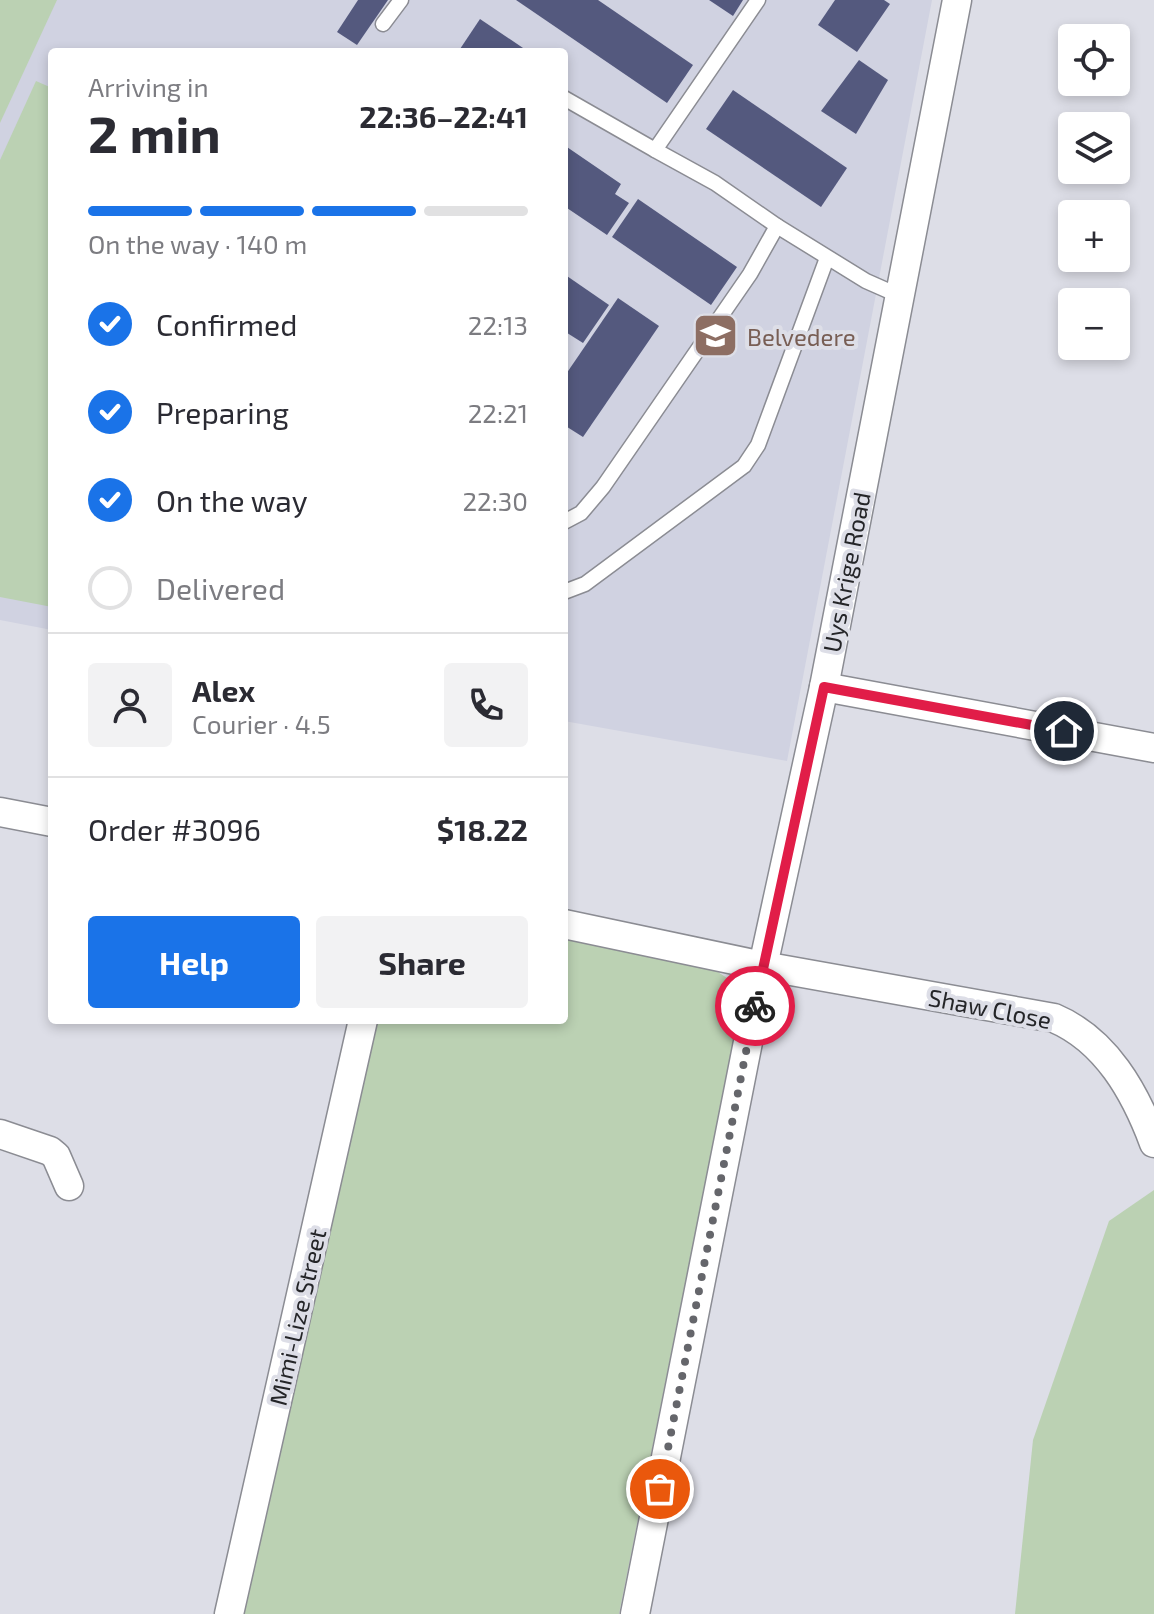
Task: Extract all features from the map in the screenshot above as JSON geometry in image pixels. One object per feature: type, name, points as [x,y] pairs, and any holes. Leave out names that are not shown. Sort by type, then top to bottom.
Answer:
[{"type":"street","name":"Uys Krige Road","points":[[635,1614],[763,966],[824,687],[957,0]]},
{"type":"street","points":[[824,687],[1154,748]]},
{"type":"street","points":[[0,812],[48,821]]},
{"type":"street","name":"Shaw Close","points":[[568,925],[763,966],[1054,1018],[1076,1028],[1098,1048],[1119,1074],[1141,1107],[1154,1143]]},
{"type":"street","name":"Mimi-Lize Street","points":[[229,1614],[362,1024]]},
{"type":"street","points":[[0,1134],[50,1151],[69,1186]]},
{"type":"lane","points":[[383,24],[401,0]]},
{"type":"lane","points":[[655,150],[758,0]]},
{"type":"lane","points":[[568,100],[715,183],[827,258],[900,296]]},
{"type":"lane","points":[[568,520],[581,513],[603,487],[750,274],[777,226]]},
{"type":"lane","points":[[568,590],[585,584],[744,466],[758,445],[827,258]]},
{"type":"shaded area","name":"Belvedere","points":[[0,0],[932,0],[787,761],[568,722],[568,48],[48,48],[48,629],[0,620]]},
{"type":"green space","points":[[0,0],[57,0],[0,123]]},
{"type":"green space","points":[[36,81],[48,86],[48,606],[0,597],[0,160]]},
{"type":"green space","points":[[568,935],[709,966],[730,980],[738,1019],[619,1614],[233,1614],[368,1024],[568,1024]]},
{"type":"green space","points":[[1154,1190],[1154,1614],[1015,1614],[1033,1440],[1109,1221]]},
{"type":"building","points":[[358,0],[388,0],[357,45],[337,32]]},
{"type":"building","points":[[516,0],[598,0],[693,65],[667,103]]},
{"type":"building","points":[[709,0],[743,0],[733,16]]},
{"type":"building","points":[[835,0],[884,0],[890,4],[857,52],[818,25]]},
{"type":"building","points":[[480,19],[523,48],[461,48]]},
{"type":"building","points":[[859,60],[888,80],[856,134],[821,111]]},
{"type":"building","points":[[733,90],[847,168],[821,207],[706,129]]},
{"type":"building","points":[[568,148],[621,184],[615,194],[629,203],[607,235],[568,209]]},
{"type":"building","points":[[638,199],[737,267],[711,305],[612,237]]},
{"type":"building","points":[[568,277],[609,305],[583,343],[568,334]]},
{"type":"building","points":[[618,298],[659,326],[583,437],[568,428],[568,371]]},
{"type":"way so far","points":[[660,1489],[755,1006]]},
{"type":"place","name":"Belvedere","points":[[716,336]]},
{"type":"route","points":[[755,1006],[824,687],[1064,731]]}]
